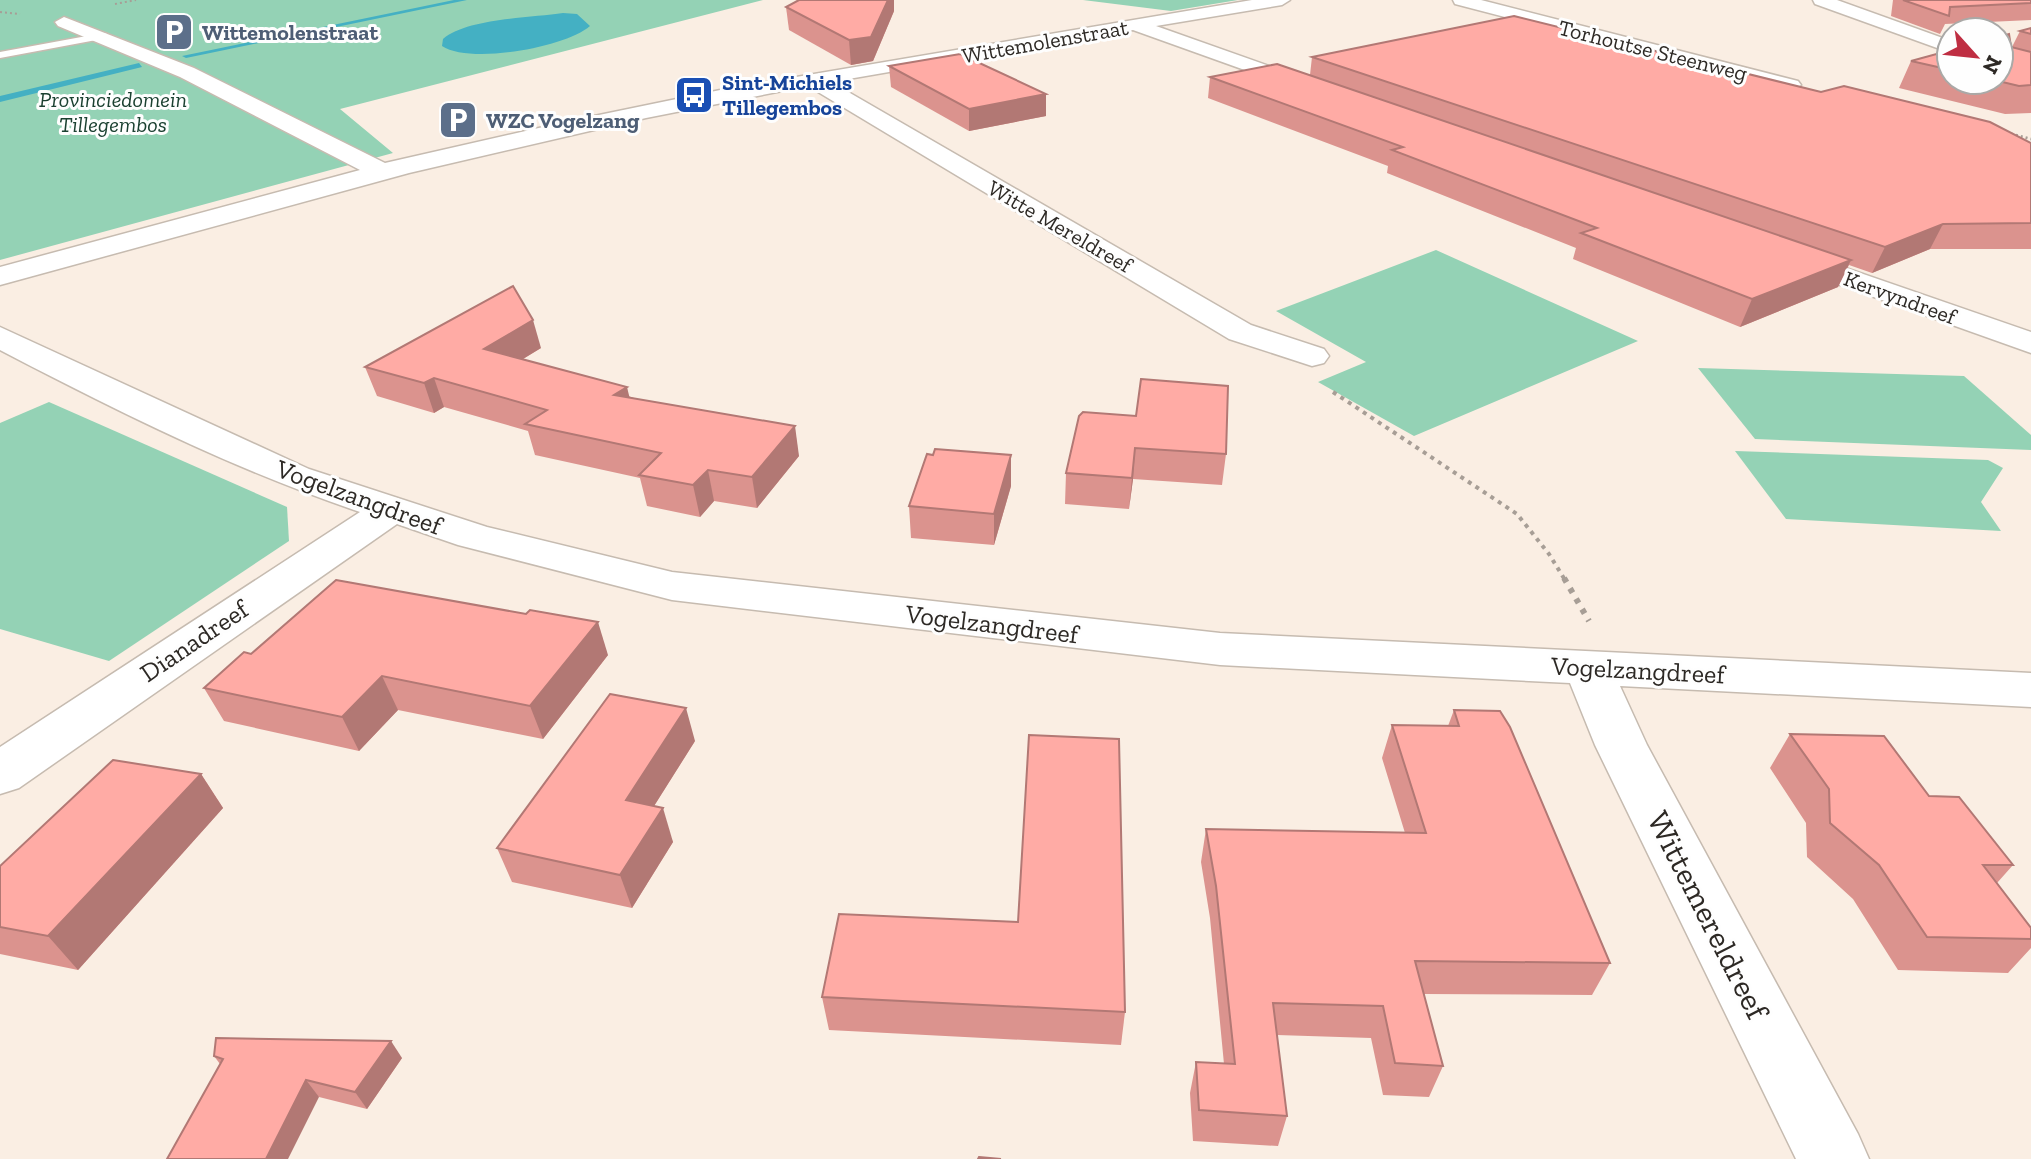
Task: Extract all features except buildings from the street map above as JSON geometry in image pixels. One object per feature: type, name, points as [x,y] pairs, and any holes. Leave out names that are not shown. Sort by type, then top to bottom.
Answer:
[{"type":"street","name":"Wittemolenstraat","points":[[0,276],[132,238],[581,125],[814,81],[1282,0]]},
{"type":"street","name":"Torhoutse Steenweg","points":[[1461,0],[1805,89]]},
{"type":"street","points":[[1821,0],[1935,41]]},
{"type":"street","points":[[64,22],[103,36],[222,90],[385,173]]},
{"type":"street","points":[[1135,25],[1329,94]]},
{"type":"street","name":"Witte Mereldreef","points":[[814,81],[1240,332],[1312,356]]},
{"type":"street","name":"Kervyndreef","points":[[1762,248],[2031,343]]},
{"type":"street","name":"Vogelzangdreef","points":[[0,337],[92,384],[295,477],[389,511],[521,550],[672,586],[1220,649],[2031,690]]},
{"type":"street","name":"Dianadreef","points":[[0,774],[389,511]]},
{"type":"street","name":"Wittemereldreef","points":[[1604,668],[1621,745],[1833,1159]]},
{"type":"lane","points":[[0,55],[103,36]]},
{"type":"path","points":[[1312,356],[1289,364],[1453,469],[1517,514],[1549,554],[1604,668]]},
{"type":"green space","name":"Provinciedomein Tillegembos","points":[[0,0],[763,0],[340,109],[393,153],[0,260]]},
{"type":"green space","points":[[1083,0],[1238,0],[1171,11]]},
{"type":"green space","points":[[1436,250],[1638,341],[1414,436],[1318,382],[1366,362],[1276,311]]},
{"type":"green space","points":[[1698,368],[1964,376],[2031,435],[2031,450],[1755,439]]},
{"type":"green space","points":[[49,402],[287,507],[289,541],[109,661],[0,629],[0,423]]},
{"type":"green space","points":[[1735,451],[1988,460],[2003,468],[1981,502],[2001,531],[1786,519]]},
{"type":"water","points":[[563,13],[577,14],[590,26],[561,41],[518,51],[474,54],[442,46],[443,39],[467,27]]},
{"type":"waterway","points":[[186,56],[464,0]]},
{"type":"waterway","points":[[0,99],[139,65]]},
{"type":"place","name":"Wittemolenstraat","points":[[174,32]]},
{"type":"place","name":"Sint-Michiels Tillegembos","points":[[694,95]]},
{"type":"place","name":"WZC Vogelzang","points":[[458,120]]}]
